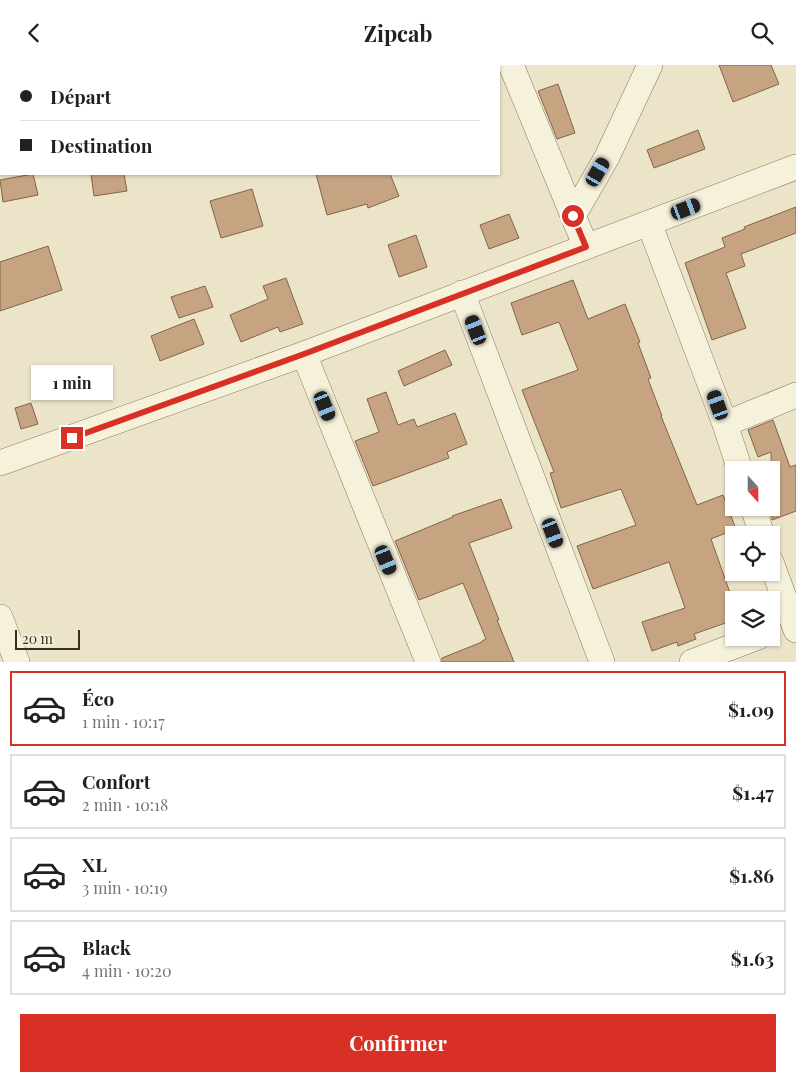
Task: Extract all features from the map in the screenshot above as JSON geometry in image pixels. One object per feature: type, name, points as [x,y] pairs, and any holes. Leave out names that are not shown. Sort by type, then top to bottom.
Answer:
[{"type":"street","points":[[511,65],[586,247]]},
{"type":"street","points":[[573,216],[611,149],[650,65]]},
{"type":"street","points":[[0,463],[304,354],[796,167]]},
{"type":"street","points":[[649,223],[725,423],[737,461]]},
{"type":"street","points":[[462,293],[602,662]]},
{"type":"street","points":[[304,354],[428,662]]},
{"type":"street","points":[[725,423],[796,395]]},
{"type":"street","points":[[780,577],[789,592],[787,629]]},
{"type":"street","points":[[0,617],[18,662]]},
{"type":"street","points":[[692,662],[734,646]]},
{"type":"building","points":[[719,65],[771,65],[779,84],[733,102]]},
{"type":"building","points":[[558,84],[575,133],[557,139],[538,91]]},
{"type":"building","points":[[698,130],[705,149],[654,168],[647,150]]},
{"type":"building","points":[[33,175],[38,195],[3,202],[0,180]]},
{"type":"building","points":[[91,175],[124,175],[127,191],[94,196]]},
{"type":"building","points":[[316,175],[390,175],[399,196],[368,208],[367,204],[327,215]]},
{"type":"building","points":[[252,189],[263,226],[221,238],[210,201]]},
{"type":"building","points":[[796,207],[796,233],[741,254],[745,266],[726,273],[746,328],[712,340],[685,263],[725,247],[722,238],[745,229],[744,227]]},
{"type":"building","points":[[509,214],[519,238],[489,249],[480,225]]},
{"type":"building","points":[[416,235],[427,267],[399,277],[388,245]]},
{"type":"building","points":[[48,246],[62,290],[0,311],[0,262]]},
{"type":"building","points":[[286,278],[303,324],[280,332],[278,327],[241,342],[230,315],[268,299],[263,286]]},
{"type":"building","points":[[573,280],[588,319],[625,304],[640,342],[638,343],[651,378],[648,379],[661,416],[697,505],[723,495],[725,516],[731,516],[735,526],[725,526],[725,533],[711,539],[729,591],[725,591],[725,623],[694,634],[696,639],[678,646],[677,642],[652,651],[642,622],[685,608],[669,562],[593,589],[577,546],[636,525],[621,489],[561,508],[550,473],[554,472],[522,390],[578,370],[559,322],[522,335],[511,303]]},
{"type":"building","points":[[205,286],[213,307],[179,318],[171,297]]},
{"type":"building","points":[[194,319],[204,344],[160,361],[151,336]]},
{"type":"building","points":[[445,350],[452,365],[404,386],[398,371]]},
{"type":"building","points":[[386,392],[398,425],[414,419],[417,427],[455,413],[467,444],[447,452],[449,458],[373,486],[355,441],[379,432],[367,399]]},
{"type":"building","points":[[31,403],[38,424],[21,429],[15,408]]},
{"type":"building","points":[[773,420],[790,467],[796,465],[796,511],[772,520],[772,516],[780,516],[780,461],[771,461],[771,452],[758,457],[748,430]]},
{"type":"building","points":[[501,499],[512,528],[469,543],[514,662],[442,662],[442,658],[486,639],[463,583],[419,600],[395,541],[452,516]]},
{"type":"route","points":[[72,438],[304,354],[586,247],[573,216]]}]
